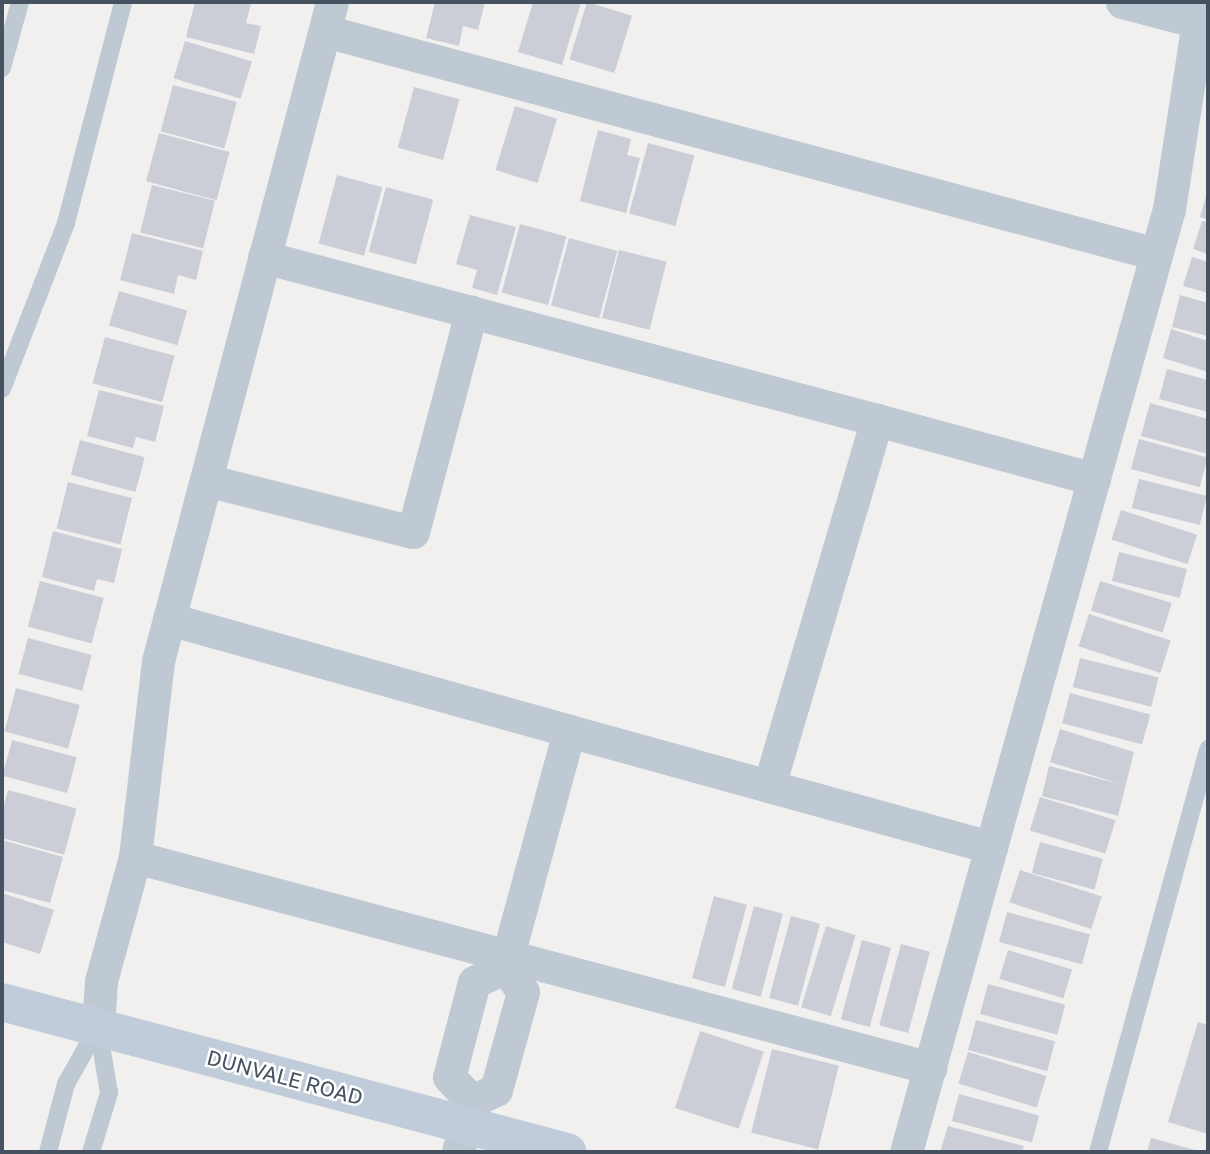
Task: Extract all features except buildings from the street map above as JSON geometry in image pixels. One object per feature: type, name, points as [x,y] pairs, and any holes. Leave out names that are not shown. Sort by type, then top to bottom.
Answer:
[{"type":"street","points":[[906,1152],[1169,209],[1201,12],[1122,2]]},
{"type":"street","points":[[98,1027],[101,981],[135,857],[158,661],[328,16],[1156,254]]},
{"type":"street","points":[[264,257],[1094,479]]},
{"type":"street","points":[[206,480],[413,532],[471,312]]},
{"type":"street","points":[[769,786],[877,420]]},
{"type":"street","points":[[169,619],[991,847]]},
{"type":"street","points":[[465,1126],[449,1077],[474,982],[507,960],[569,731]]},
{"type":"street","points":[[135,857],[507,960],[930,1068]]},
{"type":"street","points":[[465,1126],[496,1090],[523,992],[507,960]]},
{"type":"street","name":"DUNVALE ROAD","points":[[2,1002],[567,1152]]},
{"type":"lane","points":[[2,68],[19,2]]},
{"type":"lane","points":[[2,389],[66,223],[123,2]]},
{"type":"lane","points":[[1098,1152],[1208,749]]},
{"type":"lane","points":[[48,1152],[66,1084],[98,1027]]},
{"type":"lane","points":[[91,1152],[109,1093],[98,1027]]}]
